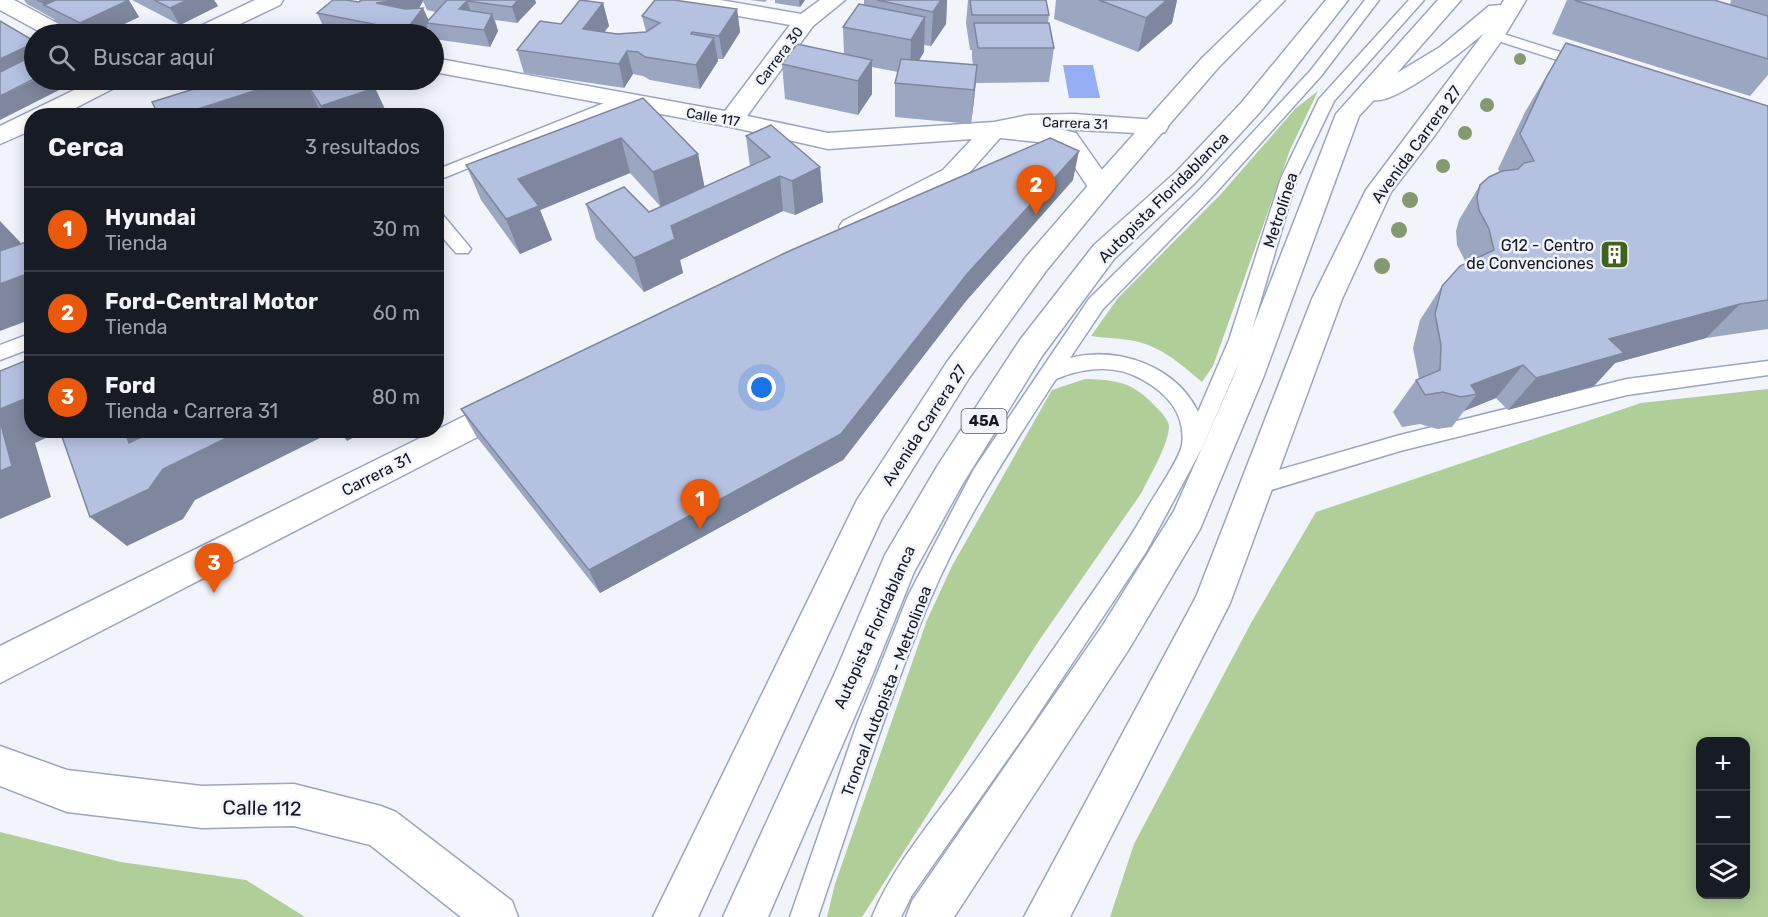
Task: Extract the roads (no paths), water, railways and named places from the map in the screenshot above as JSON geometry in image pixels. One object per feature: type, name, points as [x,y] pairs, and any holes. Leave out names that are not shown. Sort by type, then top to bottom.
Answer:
[{"type":"main road","points":[[682,0],[805,21]]},
{"type":"main road","name":"Carrera 30","points":[[731,120],[805,21],[834,0]]},
{"type":"main road","name":"Avenida Carrera 27","points":[[675,917],[869,510],[958,370],[1036,264],[1101,187],[1210,63],[1274,0]]},
{"type":"main road","name":"Autopista Floridablanca","points":[[745,917],[851,681],[898,566],[950,476],[1031,348],[1104,252],[1185,178],[1251,107],[1337,0]]},
{"type":"main road","points":[[928,917],[1116,637],[1188,519],[1248,378],[1348,114],[1450,0]]},
{"type":"main road","points":[[1348,114],[1448,52],[1510,0]]},
{"type":"main road","name":"Avenida Carrera 27","points":[[1046,917],[1212,603],[1327,299],[1379,190],[1426,130],[1494,35],[1515,0]]},
{"type":"main road","points":[[0,1],[42,24]]},
{"type":"main road","points":[[221,24],[266,1]]},
{"type":"main road","name":"Calle 117","points":[[444,67],[731,120],[828,141],[994,130]]},
{"type":"main road","points":[[56,108],[92,90]]},
{"type":"main road","name":"Carrera 31","points":[[994,130],[1029,122],[1063,121],[1156,127]]},
{"type":"main road","points":[[0,136],[24,124]]},
{"type":"main road","points":[[825,242],[952,176],[994,130]]},
{"type":"main road","name":"Carrera 31","points":[[994,130],[1067,138],[1101,187]]},
{"type":"main road","name":"Carrera 31","points":[[0,665],[538,391]]},
{"type":"main road","name":"Calle 112","points":[[0,766],[67,791],[202,807],[294,805],[381,827],[496,917]]},
{"type":"lane","name":"Troncal Autopista - Metrolinea","points":[[804,917],[870,724],[920,596],[982,475],[1096,304],[1207,192],[1316,73],[1372,0]]},
{"type":"lane","name":"Metrolínea","points":[[1192,448],[1239,340],[1289,178],[1327,99],[1417,0]]},
{"type":"lane","points":[[1494,35],[1596,67]]},
{"type":"lane","points":[[444,173],[622,101]]},
{"type":"lane","points":[[444,228],[462,249]]},
{"type":"lane","points":[[0,353],[24,343]]},
{"type":"lane","points":[[886,917],[902,885],[1017,724],[1138,545],[1192,448],[1192,424],[1189,416],[1181,400],[1160,380],[1132,366],[1102,361],[1073,364],[1049,375]]},
{"type":"lane","points":[[1258,485],[1400,443],[1627,387],[1768,368]]},
{"type":"water","points":[[1063,65],[1093,65],[1100,98],[1069,98]]},
{"type":"place","name":"Ford-Central Motor","points":[[1036,215]]},
{"type":"place","name":"G12 - Centro de Convenciones","points":[[1615,254]]},
{"type":"place","name":"Hyundai","points":[[700,529]]},
{"type":"place","name":"Ford","points":[[214,593]]}]
